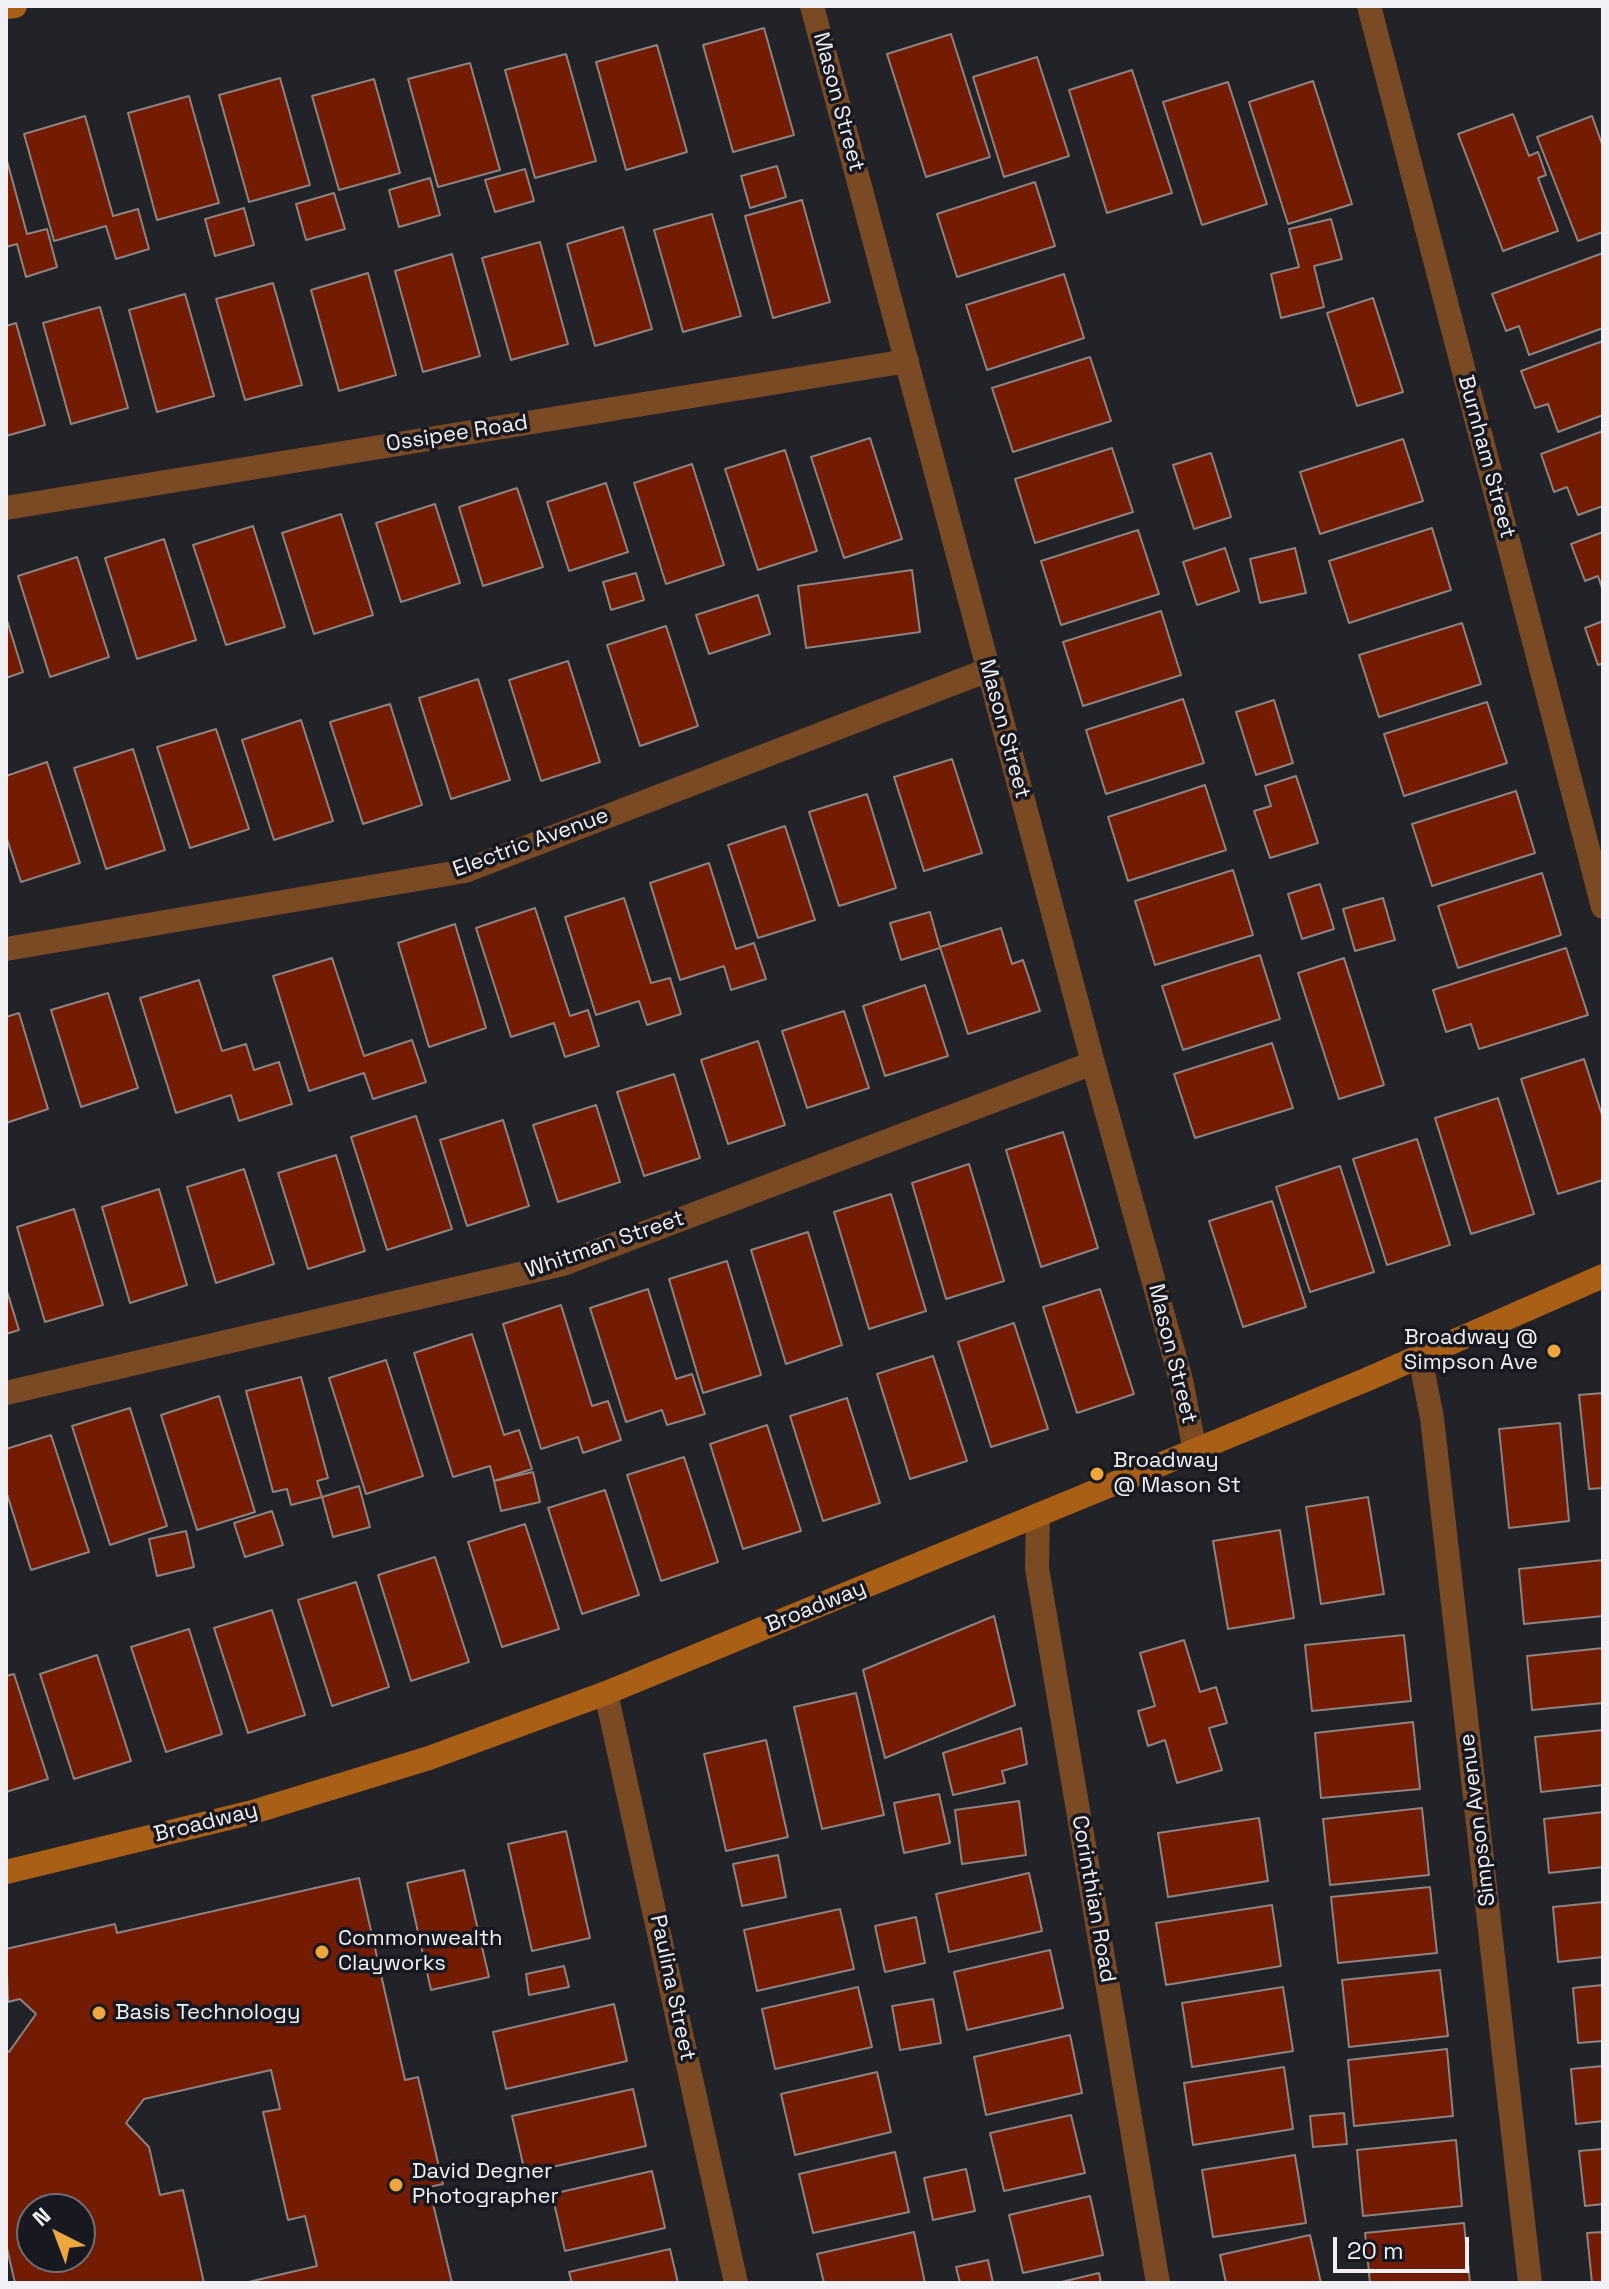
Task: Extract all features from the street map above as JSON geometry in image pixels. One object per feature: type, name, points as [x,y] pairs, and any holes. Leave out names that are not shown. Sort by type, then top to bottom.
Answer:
[{"type":"main road","points":[[6,7],[15,6]]},
{"type":"main road","name":"Broadway","points":[[6,1872],[253,1812],[429,1758],[606,1693],[1420,1357],[1603,1276]]},
{"type":"street","name":"Mason Street","points":[[812,6],[1093,1063],[1181,1380],[1195,1451]]},
{"type":"street","name":"Burnham Street","points":[[1369,6],[1603,907]]},
{"type":"street","name":"Ossipee Road","points":[[6,508],[907,361]]},
{"type":"street","name":"Electric Avenue","points":[[6,949],[465,871],[988,670]]},
{"type":"street","name":"Whitman Street","points":[[6,1393],[563,1264],[1093,1063]]},
{"type":"street","name":"Simpson Avenue","points":[[1420,1357],[1432,1418],[1530,2283]]},
{"type":"street","name":"Corinthian Road","points":[[1038,1515],[1037,1568],[1158,2283]]},
{"type":"street","name":"Paulina Street","points":[[606,1693],[736,2283]]},
{"type":"building","points":[[764,28],[794,135],[733,152],[703,45]]},
{"type":"building","points":[[951,34],[990,157],[926,177],[887,54]]},
{"type":"building","points":[[657,45],[687,152],[626,170],[596,62]]},
{"type":"building","points":[[566,54],[596,161],[535,178],[505,70]]},
{"type":"building","points":[[1037,57],[1069,156],[1004,177],[973,77]]},
{"type":"building","points":[[470,63],[500,170],[438,187],[408,79]]},
{"type":"building","points":[[1132,70],[1172,193],[1107,213],[1069,90]]},
{"type":"building","points":[[280,78],[310,185],[249,202],[219,95]]},
{"type":"building","points":[[374,79],[400,173],[339,190],[312,96]]},
{"type":"building","points":[[1313,81],[1352,204],[1288,224],[1249,102]]},
{"type":"building","points":[[1228,82],[1267,204],[1202,225],[1163,102]]},
{"type":"building","points":[[189,96],[219,203],[157,220],[128,113]]},
{"type":"building","points":[[1513,114],[1529,156],[1538,152],[1546,175],[1538,178],[1558,231],[1503,251],[1458,134]]},
{"type":"building","points":[[85,116],[113,216],[138,209],[149,249],[116,259],[106,226],[54,241],[24,134]]},
{"type":"building","points":[[1592,116],[1603,147],[1603,232],[1578,241],[1537,137]]},
{"type":"building","points":[[6,157],[27,234],[47,229],[57,267],[26,277],[17,244],[6,247]]},
{"type":"building","points":[[777,166],[786,197],[750,208],[741,176]]},
{"type":"building","points":[[525,169],[534,201],[495,212],[485,180]]},
{"type":"building","points":[[430,178],[440,215],[399,227],[389,190]]},
{"type":"building","points":[[1035,182],[1055,246],[957,277],[937,214]]},
{"type":"building","points":[[334,193],[345,229],[306,240],[296,204]]},
{"type":"building","points":[[802,200],[830,302],[773,318],[745,216]]},
{"type":"building","points":[[244,208],[254,245],[215,256],[205,219]]},
{"type":"building","points":[[712,214],[741,316],[683,332],[654,230]]},
{"type":"building","points":[[1331,219],[1342,259],[1314,266],[1324,307],[1281,318],[1271,274],[1299,267],[1289,229]]},
{"type":"building","points":[[623,227],[652,329],[595,346],[567,244]]},
{"type":"building","points":[[540,242],[568,344],[511,360],[482,258]]},
{"type":"building","points":[[1603,253],[1603,328],[1529,355],[1519,326],[1506,331],[1492,294]]},
{"type":"building","points":[[452,254],[480,356],[423,372],[395,271]]},
{"type":"building","points":[[368,273],[396,375],[339,391],[311,290]]},
{"type":"building","points":[[1064,274],[1084,338],[987,370],[966,305]]},
{"type":"building","points":[[273,283],[302,385],[245,400],[216,299]]},
{"type":"building","points":[[185,294],[214,396],[157,412],[129,310]]},
{"type":"building","points":[[1373,298],[1403,392],[1357,406],[1327,313]]},
{"type":"building","points":[[100,307],[128,408],[71,424],[43,323]]},
{"type":"building","points":[[16,323],[45,425],[6,436],[6,326]]},
{"type":"building","points":[[1603,341],[1603,415],[1558,432],[1548,404],[1535,408],[1521,371]]},
{"type":"building","points":[[1090,357],[1111,421],[1013,452],[992,388]]},
{"type":"building","points":[[1603,431],[1603,506],[1578,515],[1567,487],[1554,492],[1541,454]]},
{"type":"building","points":[[870,438],[902,539],[844,558],[811,457]]},
{"type":"building","points":[[1403,439],[1423,501],[1320,534],[1300,472]]},
{"type":"building","points":[[1112,448],[1133,512],[1035,543],[1015,479]]},
{"type":"building","points":[[785,450],[817,551],[758,570],[725,469]]},
{"type":"building","points":[[1211,453],[1231,517],[1194,529],[1173,465]]},
{"type":"building","points":[[692,464],[724,565],[666,584],[634,483]]},
{"type":"building","points":[[606,483],[628,552],[569,571],[547,502]]},
{"type":"building","points":[[517,488],[543,567],[483,586],[459,507]]},
{"type":"building","points":[[435,504],[460,583],[401,602],[376,523]]},
{"type":"building","points":[[341,514],[373,615],[314,634],[282,533]]},
{"type":"building","points":[[253,526],[285,627],[226,645],[193,545]]},
{"type":"building","points":[[1432,528],[1451,590],[1349,623],[1329,561]]},
{"type":"building","points":[[1138,530],[1159,594],[1061,625],[1041,561]]},
{"type":"building","points":[[1603,532],[1603,591],[1598,576],[1585,581],[1571,544]]},
{"type":"building","points":[[164,539],[196,640],[137,659],[105,558]]},
{"type":"building","points":[[1225,548],[1239,591],[1197,605],[1183,562]]},
{"type":"building","points":[[1295,548],[1306,593],[1260,603],[1250,559]]},
{"type":"building","points":[[77,557],[109,657],[50,677],[18,576]]},
{"type":"building","points":[[912,570],[920,632],[806,648],[798,586]]},
{"type":"building","points":[[636,573],[644,600],[611,610],[603,582]]},
{"type":"building","points":[[758,595],[770,634],[709,654],[696,615]]},
{"type":"building","points":[[1161,611],[1181,675],[1083,706],[1063,642]]},
{"type":"building","points":[[6,617],[23,672],[6,678]]},
{"type":"building","points":[[1603,621],[1603,663],[1598,665],[1585,628]]},
{"type":"building","points":[[1462,623],[1481,684],[1379,717],[1359,655]]},
{"type":"building","points":[[666,626],[698,726],[640,746],[607,645]]},
{"type":"building","points":[[568,661],[600,762],[541,781],[509,680]]},
{"type":"building","points":[[478,679],[510,780],[451,799],[419,698]]},
{"type":"building","points":[[1183,699],[1204,763],[1106,794],[1086,730]]},
{"type":"building","points":[[1274,700],[1293,763],[1256,775],[1236,712]]},
{"type":"building","points":[[1487,702],[1507,763],[1404,796],[1384,734]]},
{"type":"building","points":[[390,704],[422,805],[363,824],[330,722]]},
{"type":"building","points":[[301,720],[333,821],[274,840],[242,740]]},
{"type":"building","points":[[216,729],[249,829],[190,848],[157,747]]},
{"type":"building","points":[[133,749],[165,850],[106,869],[74,768]]},
{"type":"building","points":[[952,759],[982,853],[924,871],[894,777]]},
{"type":"building","points":[[47,762],[80,863],[21,882],[6,836],[6,776]]},
{"type":"building","points":[[1296,776],[1318,843],[1270,858],[1254,811],[1271,806],[1265,786]]},
{"type":"building","points":[[1205,785],[1226,850],[1128,881],[1108,817]]},
{"type":"building","points":[[1516,791],[1535,853],[1432,886],[1412,824]]},
{"type":"building","points":[[867,794],[896,888],[839,906],[809,812]]},
{"type":"building","points":[[785,826],[815,920],[758,938],[728,845]]},
{"type":"building","points":[[709,863],[736,949],[754,943],[766,979],[731,990],[724,966],[680,980],[650,883]]},
{"type":"building","points":[[1233,870],[1253,935],[1155,965],[1135,901]]},
{"type":"building","points":[[1542,873],[1561,935],[1458,968],[1438,906]]},
{"type":"building","points":[[1320,884],[1334,929],[1302,939],[1288,894]]},
{"type":"building","points":[[624,898],[651,983],[670,978],[681,1014],[647,1025],[639,1001],[596,1015],[565,917]]},
{"type":"building","points":[[1383,898],[1395,940],[1355,951],[1343,909]]},
{"type":"building","points":[[535,908],[570,1016],[588,1010],[599,1046],[565,1057],[554,1023],[511,1037],[476,928]]},
{"type":"building","points":[[930,912],[940,948],[901,960],[890,923]]},
{"type":"building","points":[[455,924],[486,1028],[429,1047],[398,943]]},
{"type":"building","points":[[1001,928],[1012,964],[1023,960],[1040,1011],[968,1034],[940,947]]},
{"type":"building","points":[[1566,948],[1588,1015],[1479,1049],[1471,1024],[1446,1032],[1433,990]]},
{"type":"building","points":[[1260,955],[1280,1019],[1183,1050],[1162,986]]},
{"type":"building","points":[[332,958],[364,1056],[412,1040],[426,1082],[373,1099],[364,1073],[309,1091],[273,976]]},
{"type":"building","points":[[1344,958],[1384,1085],[1339,1099],[1298,973]]},
{"type":"building","points":[[199,980],[222,1051],[246,1044],[254,1070],[279,1062],[292,1104],[239,1121],[231,1095],[176,1113],[140,998]]},
{"type":"building","points":[[925,985],[948,1056],[885,1076],[863,1006]]},
{"type":"building","points":[[108,993],[138,1088],[81,1107],[51,1010]]},
{"type":"building","points":[[844,1011],[869,1088],[807,1108],[782,1031]]},
{"type":"building","points":[[19,1013],[48,1109],[6,1123],[6,1017]]},
{"type":"building","points":[[758,1041],[785,1125],[728,1144],[701,1060]]},
{"type":"building","points":[[1272,1043],[1293,1108],[1195,1138],[1174,1074]]},
{"type":"building","points":[[1584,1059],[1603,1118],[1603,1180],[1558,1194],[1521,1079]]},
{"type":"building","points":[[674,1074],[700,1158],[644,1176],[617,1092]]},
{"type":"building","points":[[1498,1098],[1534,1214],[1471,1234],[1435,1118]]},
{"type":"building","points":[[596,1105],[620,1182],[558,1202],[533,1125]]},
{"type":"building","points":[[416,1116],[452,1229],[387,1250],[351,1137]]},
{"type":"building","points":[[503,1120],[529,1206],[467,1226],[440,1140]]},
{"type":"building","points":[[1063,1132],[1098,1248],[1041,1267],[1006,1150]]},
{"type":"building","points":[[1417,1139],[1450,1245],[1387,1265],[1353,1159]]},
{"type":"building","points":[[336,1155],[365,1251],[308,1269],[278,1173]]},
{"type":"building","points":[[969,1164],[1004,1281],[946,1299],[912,1183]]},
{"type":"building","points":[[1340,1166],[1374,1272],[1310,1292],[1276,1187]]},
{"type":"building","points":[[244,1169],[274,1264],[216,1283],[187,1187]]},
{"type":"building","points":[[159,1189],[187,1285],[130,1303],[102,1207]]},
{"type":"building","points":[[891,1194],[926,1311],[869,1329],[834,1212]]},
{"type":"building","points":[[1272,1201],[1306,1307],[1243,1327],[1209,1221]]},
{"type":"building","points":[[74,1209],[103,1305],[45,1322],[17,1227]]},
{"type":"building","points":[[808,1232],[842,1345],[786,1364],[751,1250]]},
{"type":"building","points":[[727,1261],[761,1375],[703,1393],[669,1279]]},
{"type":"building","points":[[6,1288],[19,1330],[6,1334]]},
{"type":"building","points":[[648,1289],[676,1379],[692,1374],[705,1414],[667,1425],[662,1410],[626,1422],[590,1308]]},
{"type":"building","points":[[1100,1289],[1134,1394],[1077,1413],[1043,1307]]},
{"type":"building","points":[[561,1305],[592,1406],[608,1401],[621,1440],[583,1453],[578,1437],[541,1449],[503,1324]]},
{"type":"building","points":[[1014,1323],[1048,1429],[991,1447],[958,1342]]},
{"type":"building","points":[[472,1334],[504,1435],[519,1430],[532,1469],[494,1481],[490,1466],[453,1477],[414,1353]]},
{"type":"building","points":[[933,1356],[967,1461],[910,1479],[877,1374]]},
{"type":"building","points":[[386,1360],[423,1476],[366,1494],[329,1378]]},
{"type":"building","points":[[301,1377],[328,1478],[317,1481],[322,1497],[291,1505],[287,1489],[273,1492],[246,1391]]},
{"type":"building","points":[[1603,1393],[1603,1488],[1589,1489],[1579,1395]]},
{"type":"building","points":[[219,1396],[255,1512],[197,1530],[161,1415]]},
{"type":"building","points":[[847,1398],[880,1503],[823,1521],[790,1416]]},
{"type":"building","points":[[130,1408],[167,1526],[110,1545],[72,1426]]},
{"type":"building","points":[[1560,1423],[1569,1521],[1509,1528],[1499,1429]]},
{"type":"building","points":[[767,1425],[801,1531],[743,1549],[710,1444]]},
{"type":"building","points":[[51,1435],[89,1552],[31,1570],[6,1491],[6,1449]]},
{"type":"building","points":[[684,1457],[718,1562],[661,1581],[627,1475]]},
{"type":"building","points":[[533,1472],[540,1502],[501,1511],[494,1481]]},
{"type":"building","points":[[359,1486],[370,1527],[333,1537],[322,1497]]},
{"type":"building","points":[[605,1490],[639,1595],[582,1614],[548,1508]]},
{"type":"building","points":[[1368,1497],[1384,1594],[1321,1604],[1306,1507]]},
{"type":"building","points":[[272,1511],[283,1545],[245,1557],[234,1523]]},
{"type":"building","points":[[525,1524],[559,1629],[502,1647],[468,1542]]},
{"type":"building","points":[[1280,1530],[1294,1618],[1228,1629],[1213,1541]]},
{"type":"building","points":[[186,1531],[194,1567],[157,1576],[149,1539]]},
{"type":"building","points":[[435,1557],[469,1662],[411,1681],[378,1575]]},
{"type":"building","points":[[1603,1560],[1603,1616],[1524,1624],[1519,1569]]},
{"type":"building","points":[[356,1582],[389,1687],[332,1706],[298,1600]]},
{"type":"building","points":[[272,1610],[305,1715],[248,1733],[214,1628]]},
{"type":"building","points":[[994,1616],[1015,1705],[885,1758],[863,1670]]},
{"type":"building","points":[[189,1629],[222,1734],[166,1752],[131,1647]]},
{"type":"building","points":[[1404,1635],[1411,1701],[1312,1711],[1305,1645]]},
{"type":"building","points":[[1184,1640],[1200,1692],[1216,1687],[1227,1723],[1209,1728],[1222,1770],[1177,1783],[1165,1740],[1148,1746],[1138,1711],[1155,1706],[1140,1653]]},
{"type":"building","points":[[1603,1648],[1603,1703],[1532,1710],[1527,1656]]},
{"type":"building","points":[[97,1655],[131,1761],[74,1779],[40,1674]]},
{"type":"building","points":[[14,1674],[48,1779],[6,1792],[6,1676]]},
{"type":"building","points":[[856,1693],[884,1815],[822,1829],[794,1707]]},
{"type":"building","points":[[1413,1722],[1420,1789],[1321,1798],[1315,1733]]},
{"type":"building","points":[[1021,1728],[1027,1764],[1002,1771],[1005,1783],[953,1795],[943,1753]]},
{"type":"building","points":[[1603,1730],[1603,1785],[1541,1792],[1535,1737]]},
{"type":"building","points":[[766,1740],[788,1837],[726,1851],[704,1754]]},
{"type":"building","points":[[939,1794],[950,1843],[904,1853],[894,1803]]},
{"type":"building","points":[[1019,1801],[1026,1855],[962,1864],[955,1810]]},
{"type":"building","points":[[1422,1808],[1429,1875],[1330,1885],[1323,1819]]},
{"type":"building","points":[[1603,1812],[1603,1867],[1549,1873],[1544,1819]]},
{"type":"building","points":[[1259,1818],[1268,1881],[1168,1897],[1158,1833]]},
{"type":"building","points":[[566,1831],[590,1938],[532,1951],[508,1844]]},
{"type":"building","points":[[778,1855],[786,1897],[742,1906],[733,1864]]},
{"type":"building","points":[[464,1870],[489,1977],[431,1990],[407,1883]]},
{"type":"building","points":[[1029,1873],[1042,1931],[949,1952],[936,1894]]},
{"type":"building","points":[[359,1878],[405,2080],[418,2077],[443,2184],[429,2187],[452,2283],[244,2283],[317,2266],[305,2216],[288,2220],[263,2112],[280,2109],[271,2070],[144,2099],[126,2123],[149,2147],[160,2195],[183,2190],[204,2283],[15,2283],[6,2244],[6,2050],[9,2052],[36,2014],[20,1999],[8,2002],[6,1949],[115,1924],[117,1933]]},
{"type":"building","points":[[1430,1887],[1437,1953],[1338,1963],[1331,1897]]},
{"type":"building","points":[[1603,1902],[1603,1957],[1558,1962],[1553,1907]]},
{"type":"building","points":[[1272,1905],[1281,1966],[1166,1985],[1156,1923]]},
{"type":"building","points":[[840,1909],[854,1969],[757,1991],[744,1930]]},
{"type":"building","points":[[916,1917],[925,1963],[885,1972],[875,1926]]},
{"type":"building","points":[[1050,1950],[1063,2008],[967,2030],[954,1972]]},
{"type":"building","points":[[564,1966],[569,1987],[529,1995],[526,1974]]},
{"type":"building","points":[[1440,1970],[1448,2036],[1349,2047],[1342,1980]]},
{"type":"building","points":[[1603,1985],[1603,2041],[1578,2043],[1573,1988]]},
{"type":"building","points":[[858,1987],[872,2047],[775,2069],[762,2009]]},
{"type":"building","points":[[1283,1987],[1293,2051],[1192,2067],[1182,2003]]},
{"type":"building","points":[[933,1999],[941,2043],[900,2050],[892,2006]]},
{"type":"building","points":[[614,2004],[627,2061],[506,2089],[493,2032]]},
{"type":"building","points":[[1070,2035],[1082,2093],[986,2115],[974,2057]]},
{"type":"building","points":[[1447,2049],[1453,2116],[1354,2126],[1348,2060]]},
{"type":"building","points":[[1603,2066],[1603,2121],[1576,2124],[1571,2069]]},
{"type":"building","points":[[1284,2067],[1293,2129],[1193,2145],[1184,2083]]},
{"type":"building","points":[[877,2072],[891,2132],[795,2155],[781,2094]]},
{"type":"building","points":[[633,2089],[646,2146],[525,2173],[512,2116]]},
{"type":"building","points":[[1344,2113],[1347,2144],[1313,2147],[1310,2116]]},
{"type":"building","points":[[1071,2115],[1085,2173],[1004,2191],[990,2133]]},
{"type":"building","points":[[1456,2140],[1462,2206],[1363,2216],[1357,2150]]},
{"type":"building","points":[[1603,2149],[1603,2204],[1585,2206],[1579,2151]]},
{"type":"building","points":[[895,2152],[909,2212],[813,2233],[799,2174]]},
{"type":"building","points":[[1295,2155],[1306,2223],[1213,2237],[1202,2170]]},
{"type":"building","points":[[966,2169],[975,2211],[933,2220],[924,2178]]},
{"type":"building","points":[[652,2171],[665,2228],[565,2251],[552,2194]]},
{"type":"building","points":[[1090,2196],[1103,2255],[1023,2273],[1009,2215]]},
{"type":"building","points":[[1464,2223],[1470,2283],[1370,2283],[1365,2233]]},
{"type":"building","points":[[914,2232],[925,2283],[824,2283],[817,2254]]},
{"type":"building","points":[[1603,2232],[1603,2283],[1592,2283],[1587,2233]]},
{"type":"building","points":[[1310,2235],[1321,2283],[1226,2283],[1220,2255]]},
{"type":"building","points":[[670,2249],[678,2283],[572,2283],[569,2272]]},
{"type":"building","points":[[988,2260],[993,2283],[960,2283],[956,2267]]},
{"type":"building","points":[[1099,2273],[1101,2283],[1057,2283]]},
{"type":"place","name":"Broadway @ Simpson Ave","points":[[1554,1351]]},
{"type":"place","name":"Broadway @ Mason St","points":[[1097,1474]]},
{"type":"place","name":"Commonwealth Clayworks","points":[[322,1952]]},
{"type":"place","name":"Basis Technology","points":[[99,2013]]},
{"type":"place","name":"David Degner Photographer","points":[[396,2185]]}]
